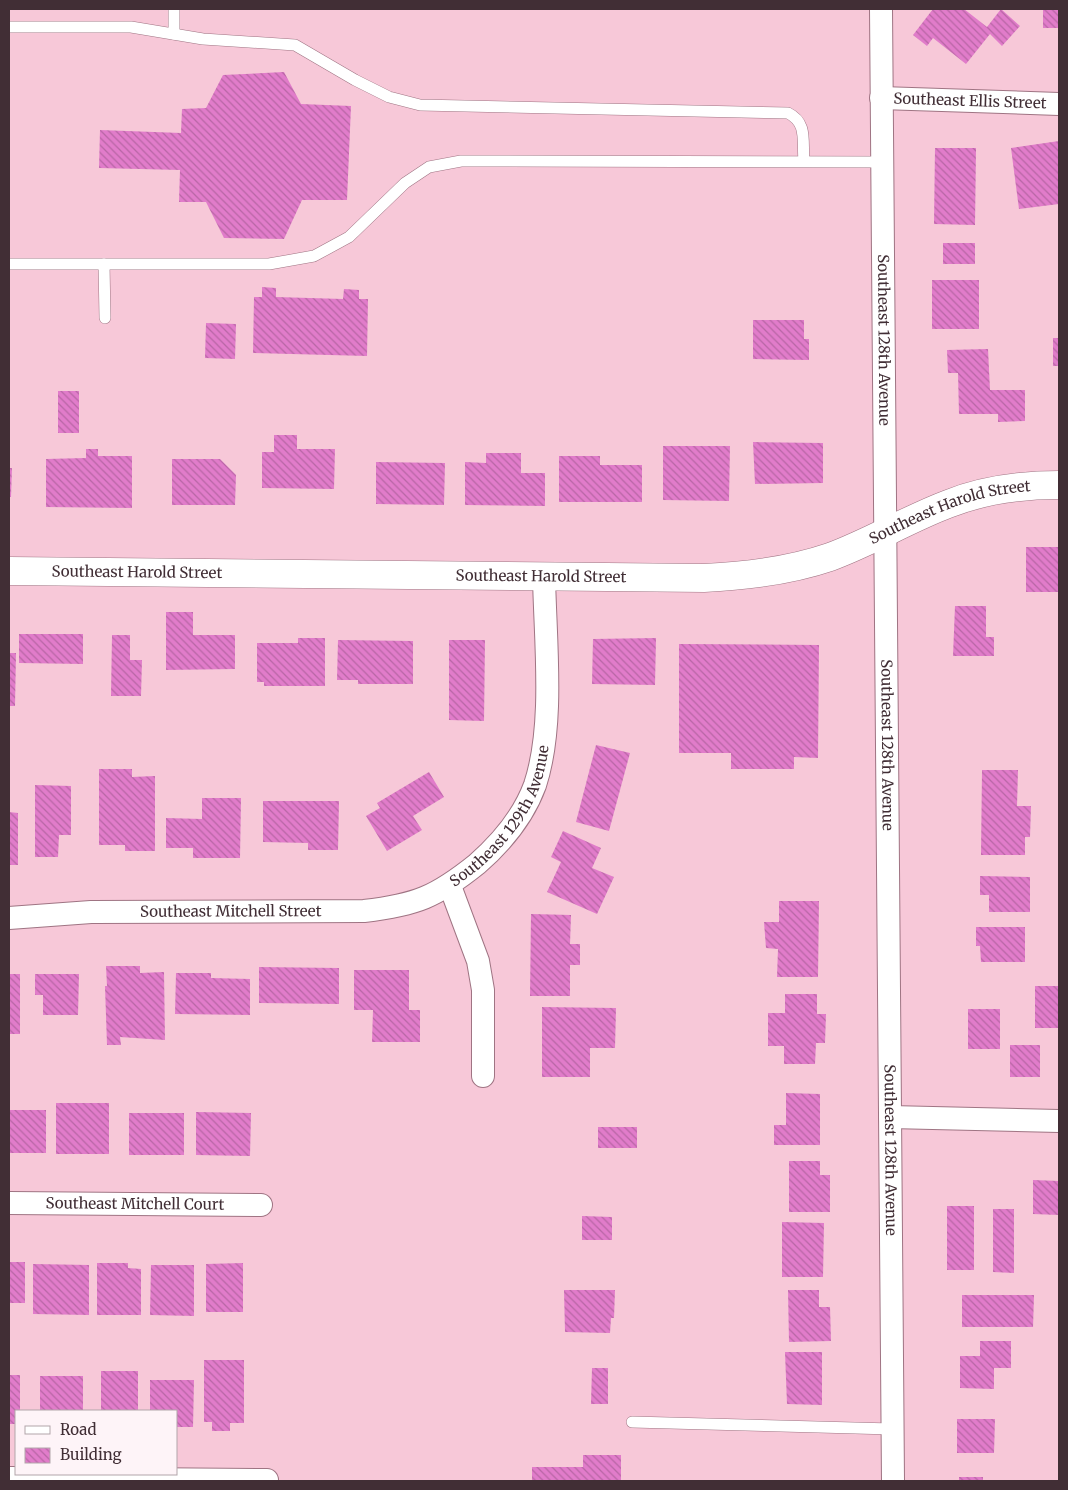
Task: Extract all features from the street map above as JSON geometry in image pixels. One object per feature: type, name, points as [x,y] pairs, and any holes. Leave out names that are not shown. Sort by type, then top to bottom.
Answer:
[{"type":"street","name":"Southeast 128th Avenue","points":[[881,9],[892,1481]]},
{"type":"street","name":"Southeast Ellis Street","points":[[881,98],[1059,104]]},
{"type":"street","name":"Southeast Harold Street","points":[[9,571],[704,578],[749,576],[829,557],[948,504],[971,496],[1015,488],[1059,485]]},
{"type":"street","name":"Southeast 129th Avenue","points":[[483,1076],[481,980],[471,938],[450,886],[484,858],[507,833],[525,808],[535,784],[544,745],[546,707],[544,576]]},
{"type":"street","name":"Southeast Mitchell Street","points":[[9,918],[27,919],[73,912],[364,911],[397,907],[424,899],[450,886]]},
{"type":"street","points":[[890,1117],[1059,1121]]},
{"type":"street","name":"Southeast Mitchell Court","points":[[9,1204],[261,1206]]},
{"type":"street","points":[[9,1478],[267,1480]]},
{"type":"lane","points":[[174,9],[174,34]]},
{"type":"lane","points":[[9,27],[131,27],[203,39],[295,45],[381,93],[420,105],[788,113],[797,117],[802,123],[804,161]]},
{"type":"lane","points":[[9,264],[269,264],[314,256],[349,237],[405,183],[421,172],[429,167],[461,160],[882,162]]},
{"type":"lane","points":[[104,264],[105,318]]},
{"type":"lane","points":[[632,1422],[892,1429]]},
{"type":"building","points":[[933,9],[964,9],[987,27],[1001,9],[1020,26],[1002,46],[990,34],[966,64],[933,38],[927,46],[913,35]]},
{"type":"building","points":[[1043,9],[1059,9],[1059,28],[1043,28]]},
{"type":"building","points":[[284,72],[301,104],[351,106],[347,200],[302,200],[284,239],[224,238],[206,202],[179,202],[180,170],[99,168],[100,130],[181,133],[182,109],[206,108],[223,75]]},
{"type":"building","points":[[1059,141],[1059,204],[1019,209],[1011,148]]},
{"type":"building","points":[[935,148],[976,148],[975,225],[934,224]]},
{"type":"building","points":[[943,243],[975,243],[975,264],[943,264]]},
{"type":"building","points":[[932,280],[979,280],[979,329],[932,329]]},
{"type":"building","points":[[262,287],[276,288],[276,297],[343,299],[344,289],[359,290],[359,299],[368,299],[367,356],[253,353],[254,297],[262,297]]},
{"type":"building","points":[[753,320],[804,320],[804,339],[809,339],[809,360],[753,359]]},
{"type":"building","points":[[206,323],[236,324],[235,359],[205,358]]},
{"type":"building","points":[[1053,338],[1059,338],[1059,366],[1053,366]]},
{"type":"building","points":[[988,349],[990,390],[1025,390],[1025,421],[998,422],[998,414],[959,414],[958,373],[948,373],[947,350]]},
{"type":"building","points":[[58,391],[79,391],[79,433],[58,433]]},
{"type":"building","points":[[274,435],[297,435],[297,449],[335,449],[334,489],[262,488],[262,452],[274,452]]},
{"type":"building","points":[[753,442],[823,443],[823,483],[755,484]]},
{"type":"building","points":[[663,446],[730,446],[729,501],[663,500]]},
{"type":"building","points":[[86,449],[98,449],[98,456],[132,456],[132,508],[46,507],[46,459],[86,458]]},
{"type":"building","points":[[486,453],[521,453],[521,473],[545,473],[545,506],[465,505],[465,462],[486,463]]},
{"type":"building","points":[[559,456],[600,456],[600,465],[642,465],[642,502],[559,502]]},
{"type":"building","points":[[172,459],[220,459],[236,475],[235,505],[172,505]]},
{"type":"building","points":[[376,462],[445,463],[444,505],[376,504]]},
{"type":"building","points":[[9,468],[12,468],[11,497],[9,497]]},
{"type":"building","points":[[1026,547],[1059,547],[1059,592],[1026,592]]},
{"type":"building","points":[[955,606],[986,606],[986,637],[994,637],[994,656],[953,656]]},
{"type":"building","points":[[166,612],[193,612],[193,635],[235,635],[235,669],[166,670]]},
{"type":"building","points":[[19,634],[83,634],[83,664],[19,663]]},
{"type":"building","points":[[112,635],[130,635],[130,660],[142,660],[141,696],[111,696]]},
{"type":"building","points":[[298,638],[325,638],[325,686],[264,686],[264,682],[257,682],[257,643],[298,643]]},
{"type":"building","points":[[656,638],[655,685],[592,684],[593,639]]},
{"type":"building","points":[[338,640],[413,641],[413,684],[358,684],[358,680],[337,680]]},
{"type":"building","points":[[449,640],[485,640],[484,721],[449,720]]},
{"type":"building","points":[[679,644],[819,645],[818,758],[794,757],[794,769],[731,769],[731,753],[679,753]]},
{"type":"building","points":[[9,653],[16,653],[15,706],[9,706]]},
{"type":"building","points":[[596,745],[630,753],[609,831],[576,822]]},
{"type":"building","points":[[99,769],[132,769],[132,777],[155,776],[155,851],[125,851],[125,845],[99,845]]},
{"type":"building","points":[[982,770],[1018,770],[1017,806],[1031,806],[1030,837],[1025,837],[1025,855],[981,855]]},
{"type":"building","points":[[429,772],[444,797],[413,816],[422,830],[387,851],[366,816],[380,808],[377,803]]},
{"type":"building","points":[[35,785],[71,786],[71,835],[59,835],[58,857],[35,857]]},
{"type":"building","points":[[202,798],[241,798],[240,858],[193,858],[193,848],[166,848],[166,818],[202,819]]},
{"type":"building","points":[[263,801],[339,801],[338,850],[308,850],[308,843],[263,842]]},
{"type":"building","points":[[9,812],[18,813],[18,865],[9,865]]},
{"type":"building","points":[[563,831],[601,848],[592,868],[614,877],[597,914],[547,892],[561,862],[551,857]]},
{"type":"building","points":[[980,876],[1030,877],[1030,912],[989,912],[989,895],[980,895]]},
{"type":"building","points":[[779,901],[819,901],[818,977],[777,977],[778,949],[766,948],[764,922],[779,922]]},
{"type":"building","points":[[531,914],[571,915],[570,944],[580,944],[580,965],[570,965],[570,996],[530,996]]},
{"type":"building","points":[[976,927],[1025,927],[1025,962],[981,962],[980,946],[976,946]]},
{"type":"building","points":[[106,966],[140,966],[140,973],[164,972],[165,1040],[120,1037],[121,1045],[107,1045]]},
{"type":"building","points":[[259,967],[339,968],[339,1004],[259,1003]]},
{"type":"building","points":[[354,970],[409,970],[409,1010],[420,1010],[420,1042],[372,1042],[373,1010],[354,1010]]},
{"type":"building","points":[[176,973],[211,973],[211,978],[250,979],[250,1015],[175,1014]]},
{"type":"building","points":[[9,974],[20,974],[20,1034],[9,1034]]},
{"type":"building","points":[[35,974],[79,974],[78,1015],[43,1015],[43,995],[35,995]]},
{"type":"building","points":[[1035,986],[1059,986],[1059,1028],[1035,1028]]},
{"type":"building","points":[[785,994],[817,994],[817,1014],[826,1014],[825,1043],[816,1043],[815,1064],[784,1064],[784,1046],[768,1046],[768,1013],[785,1013]]},
{"type":"building","points":[[542,1007],[616,1008],[615,1048],[590,1048],[590,1077],[542,1077]]},
{"type":"building","points":[[968,1009],[1000,1009],[1000,1049],[968,1049]]},
{"type":"building","points":[[1010,1045],[1040,1045],[1040,1077],[1010,1077]]},
{"type":"building","points":[[786,1093],[820,1094],[820,1145],[774,1145],[774,1125],[786,1125]]},
{"type":"building","points":[[56,1103],[109,1103],[109,1154],[56,1154]]},
{"type":"building","points":[[9,1110],[46,1110],[46,1153],[9,1153]]},
{"type":"building","points":[[196,1112],[251,1113],[250,1156],[196,1155]]},
{"type":"building","points":[[129,1113],[184,1113],[184,1155],[129,1155]]},
{"type":"building","points":[[598,1127],[637,1127],[637,1148],[598,1148]]},
{"type":"building","points":[[789,1161],[820,1161],[820,1175],[830,1175],[830,1212],[789,1212]]},
{"type":"building","points":[[1033,1180],[1059,1181],[1059,1215],[1033,1214]]},
{"type":"building","points":[[947,1206],[974,1206],[974,1270],[947,1270]]},
{"type":"building","points":[[993,1209],[1014,1209],[1014,1273],[993,1272]]},
{"type":"building","points":[[582,1216],[612,1217],[612,1240],[582,1240]]},
{"type":"building","points":[[782,1222],[824,1223],[823,1277],[782,1277]]},
{"type":"building","points":[[9,1262],[25,1262],[25,1303],[9,1303]]},
{"type":"building","points":[[97,1263],[128,1263],[128,1268],[141,1269],[141,1315],[97,1315]]},
{"type":"building","points":[[243,1263],[243,1312],[206,1312],[206,1264]]},
{"type":"building","points":[[33,1264],[89,1265],[89,1315],[33,1314]]},
{"type":"building","points":[[151,1265],[194,1265],[194,1316],[150,1315]]},
{"type":"building","points":[[564,1290],[615,1290],[614,1318],[611,1318],[610,1333],[565,1332]]},
{"type":"building","points":[[788,1290],[819,1290],[819,1307],[830,1307],[831,1341],[789,1342]]},
{"type":"building","points":[[962,1295],[1034,1295],[1033,1327],[962,1327]]},
{"type":"building","points":[[980,1341],[1011,1341],[1011,1368],[994,1368],[994,1389],[960,1388],[960,1356],[980,1356]]},
{"type":"building","points":[[785,1352],[822,1352],[822,1405],[787,1404]]},
{"type":"building","points":[[204,1360],[244,1360],[244,1423],[230,1423],[230,1431],[212,1431],[212,1422],[204,1422]]},
{"type":"building","points":[[592,1368],[608,1368],[608,1404],[591,1404]]},
{"type":"building","points":[[101,1371],[138,1371],[138,1410],[101,1410]]},
{"type":"building","points":[[9,1375],[20,1375],[20,1410],[15,1410],[15,1424],[9,1424]]},
{"type":"building","points":[[40,1376],[83,1376],[83,1410],[40,1410]]},
{"type":"building","points":[[150,1380],[194,1380],[193,1427],[178,1427],[178,1410],[150,1410]]},
{"type":"building","points":[[957,1419],[995,1419],[994,1453],[957,1453]]},
{"type":"building","points":[[583,1455],[621,1455],[621,1481],[532,1481],[532,1467],[583,1467]]},
{"type":"building","points":[[959,1477],[983,1477],[983,1481],[959,1481]]}]
